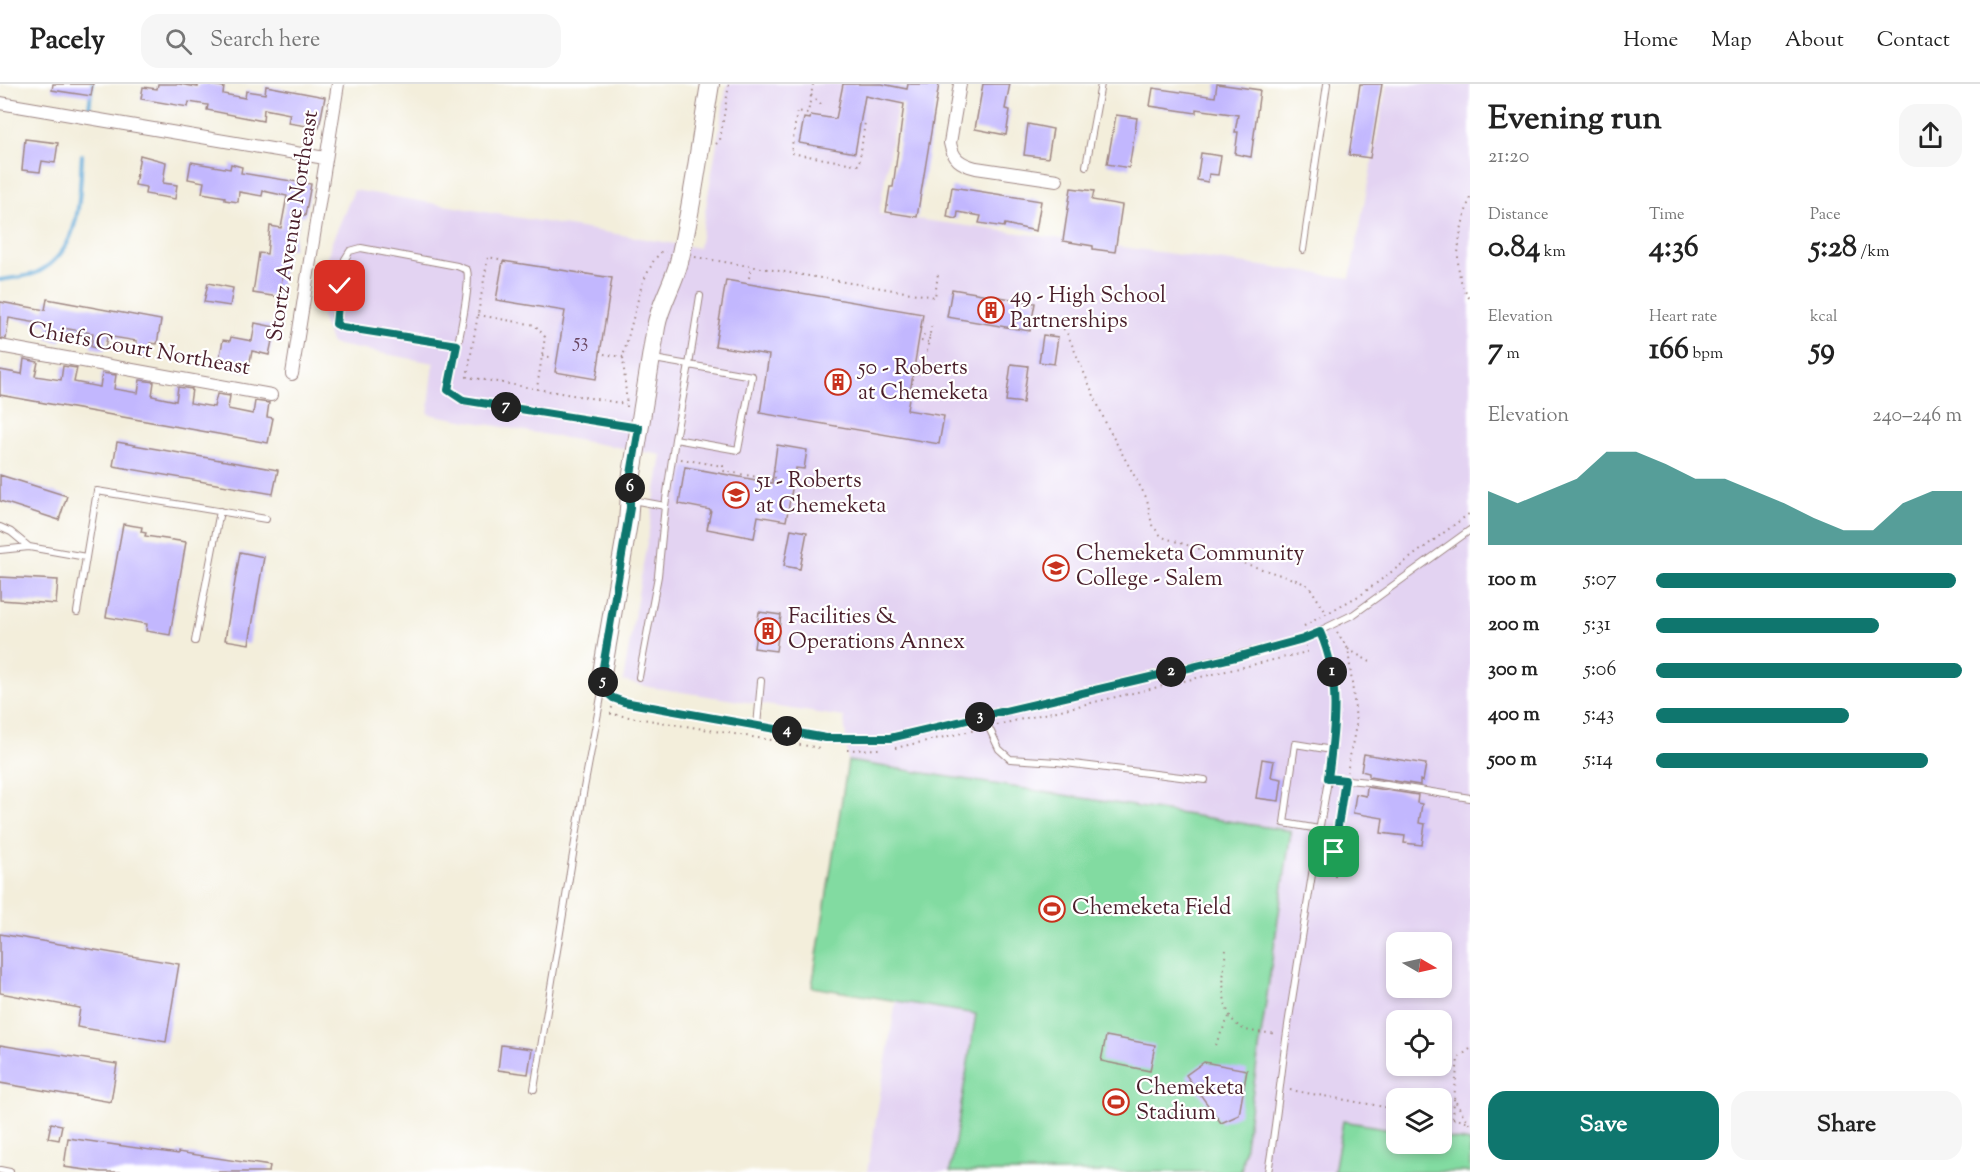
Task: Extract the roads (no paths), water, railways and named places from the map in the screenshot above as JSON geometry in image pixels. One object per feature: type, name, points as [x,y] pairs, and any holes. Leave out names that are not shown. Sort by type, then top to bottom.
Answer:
[{"type":"street","name":"Stortz Avenue Northeast","points":[[292,374],[338,84]]},
{"type":"street","points":[[602,679],[630,500],[630,480],[659,310],[675,275],[682,247],[710,84]]},
{"type":"street","points":[[960,84],[950,143],[956,160],[962,165],[976,168],[1057,180]]},
{"type":"street","points":[[0,103],[325,158]]},
{"type":"street","name":"Chiefs Court Northeast","points":[[0,346],[271,395]]},
{"type":"lane","points":[[1086,166],[1101,84]]},
{"type":"lane","points":[[1303,250],[1327,84]]},
{"type":"lane","points":[[457,345],[342,327],[336,324],[335,317],[345,259],[350,251],[361,248],[457,266],[467,270],[469,276],[457,345],[448,390],[463,400],[639,428]]},
{"type":"lane","points":[[639,677],[658,576],[672,458],[700,296]]},
{"type":"lane","points":[[651,358],[752,376],[738,450],[675,439]]},
{"type":"lane","points":[[77,612],[97,491],[266,519]]},
{"type":"lane","points":[[630,500],[665,506]]},
{"type":"lane","points":[[195,641],[220,511]]},
{"type":"lane","points":[[0,527],[11,532],[29,547]]},
{"type":"lane","points":[[602,679],[606,692],[613,698],[624,702],[834,739],[890,738],[1303,639],[1354,614],[1470,530]]},
{"type":"lane","points":[[0,550],[29,547],[86,557]]},
{"type":"lane","points":[[1268,1172],[1276,1126],[1278,1088],[1332,750],[1334,687],[1331,661],[1320,632]]},
{"type":"lane","points":[[534,1089],[602,679]]},
{"type":"lane","points":[[758,726],[761,681]]},
{"type":"lane","points":[[984,717],[999,749],[1010,759],[1145,771],[1205,780]]},
{"type":"lane","points":[[1319,828],[1284,823],[1295,744],[1332,750]]},
{"type":"lane","points":[[1328,778],[1470,798]]},
{"type":"lane","points":[[0,1170],[10,1172]]},
{"type":"waterway","points":[[89,108],[92,84]]},
{"type":"waterway","points":[[0,280],[36,273],[51,263],[62,251],[70,238],[75,222],[82,155]]},
{"type":"place","name":"49 - High School Partnerships","points":[[991,310]]},
{"type":"place","name":"50 - Roberts at Chemeketa","points":[[838,382]]},
{"type":"place","name":"51 - Roberts at Chemeketa","points":[[736,495]]},
{"type":"place","name":"Chemeketa Community College - Salem","points":[[1056,568]]},
{"type":"place","name":"Facilities & Operations Annex","points":[[768,631]]},
{"type":"place","name":"Chemeketa Field","points":[[1052,909]]},
{"type":"place","name":"Chemeketa Stadium","points":[[1116,1102]]}]
